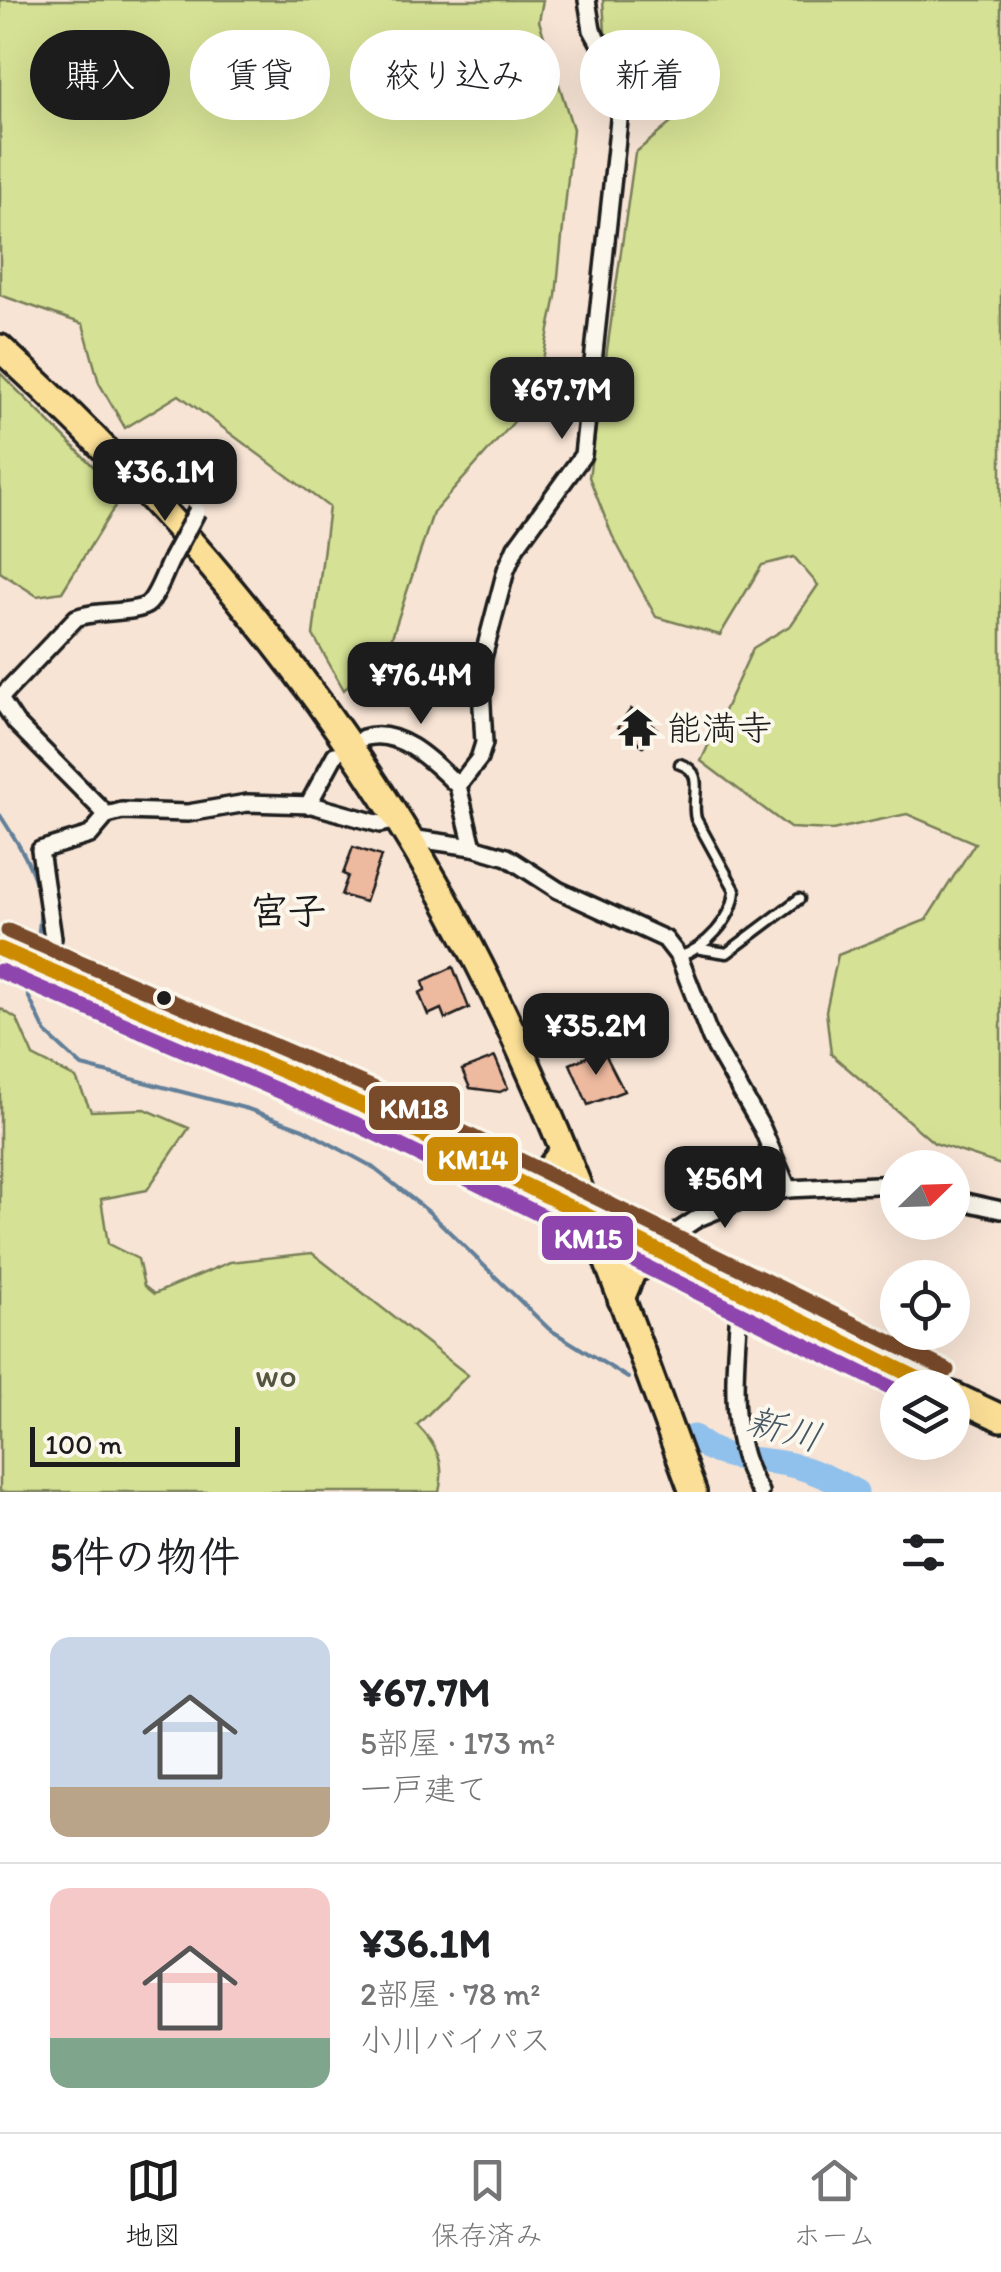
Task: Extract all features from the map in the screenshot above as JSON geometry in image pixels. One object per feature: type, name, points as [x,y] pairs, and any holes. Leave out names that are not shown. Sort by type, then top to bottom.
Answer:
[{"type":"main road","points":[[0,348],[95,439],[180,530],[298,675],[405,829],[481,967],[563,1152],[693,1492]]},
{"type":"main road","points":[[0,949],[364,1106],[901,1370]]},
{"type":"main road","points":[[515,1181],[543,1177],[563,1152]]},
{"type":"main road","points":[[621,1299],[633,1270],[655,1261],[678,1261]]},
{"type":"main road","points":[[970,1403],[1001,1418]]},
{"type":"street","points":[[458,786],[479,759],[484,742],[480,669],[506,570],[516,548],[583,455],[620,110],[608,58],[592,30],[588,0]]},
{"type":"street","points":[[107,815],[16,723],[0,698],[76,618],[88,612],[140,609],[148,604],[201,505]]},
{"type":"street","points":[[363,738],[382,734],[402,742],[458,786],[473,846]]},
{"type":"street","points":[[308,806],[336,755]]},
{"type":"street","points":[[43,970],[53,938],[40,850],[90,835],[107,815],[188,812],[247,803],[308,806],[473,846],[507,857],[558,890],[665,939],[679,957],[710,1039],[762,1128],[788,1189]]},
{"type":"street","points":[[652,1248],[698,1218],[748,1197],[788,1189],[880,1185]]},
{"type":"street","points":[[970,1202],[1001,1210]]},
{"type":"street","points":[[740,1291],[734,1417],[738,1440],[760,1492]]},
{"type":"lane","points":[[680,764],[696,774],[696,820],[735,890],[727,914],[701,949]]},
{"type":"lane","points":[[679,957],[701,949],[727,954],[799,899]]},
{"type":"green space","points":[[0,0],[543,0],[539,21],[542,30],[350,30],[350,120],[560,120],[560,88],[573,129],[556,296],[535,398],[433,513],[392,637],[344,690],[313,635],[329,507],[179,395],[125,428],[99,383],[83,324],[0,295]]},
{"type":"green space","points":[[603,0],[1001,0],[1001,1165],[970,1155],[970,1150],[934,1143],[831,1054],[826,1011],[838,955],[926,920],[975,843],[907,814],[832,830],[790,828],[701,761],[753,648],[791,625],[818,585],[794,557],[762,565],[720,635],[656,617],[612,535],[589,477],[635,153],[675,120],[720,120],[720,30],[605,30]]},
{"type":"green space","points":[[0,373],[122,495],[62,592],[37,596],[0,572]]},
{"type":"green space","name":"wo","points":[[0,1008],[17,1019],[33,1056],[76,1078],[91,1111],[145,1109],[189,1128],[147,1190],[101,1199],[108,1244],[138,1259],[144,1286],[154,1294],[230,1262],[312,1253],[468,1375],[417,1425],[438,1456],[439,1492],[0,1492]]},
{"type":"building","name":"能満寺","points":[[631,709],[657,729],[643,746],[618,727]]},
{"type":"building","points":[[353,847],[381,856],[365,902],[341,895],[348,876],[343,874]]},
{"type":"building","points":[[453,967],[469,1008],[445,1019],[441,1009],[428,1015],[419,993],[425,990],[423,981]]},
{"type":"building","points":[[603,1050],[624,1091],[588,1105],[570,1064]]},
{"type":"building","points":[[495,1057],[508,1088],[500,1092],[470,1088],[462,1070]]},
{"type":"waterway","name":"新川","points":[[0,815],[35,880],[40,914],[34,954]]},
{"type":"waterway","name":"新川","points":[[28,973],[24,987],[46,1033],[82,1066],[248,1109],[303,1129],[371,1166],[429,1212],[549,1329],[628,1378]]},
{"type":"waterway","name":"新川","points":[[694,1437],[715,1451],[800,1467],[856,1492]]},
{"type":"transit line","name":"KM18","points":[[8,931],[373,1088],[947,1370]]},
{"type":"transit line","name":"KM14","points":[[0,949],[364,1106],[900,1370]]},
{"type":"transit line","name":"KM15","points":[[0,971],[356,1124],[880,1382]]},
{"type":"place","name":"能満寺","points":[[637,728]]},
{"type":"district","name":"宮子","points":[[288,911]]}]
